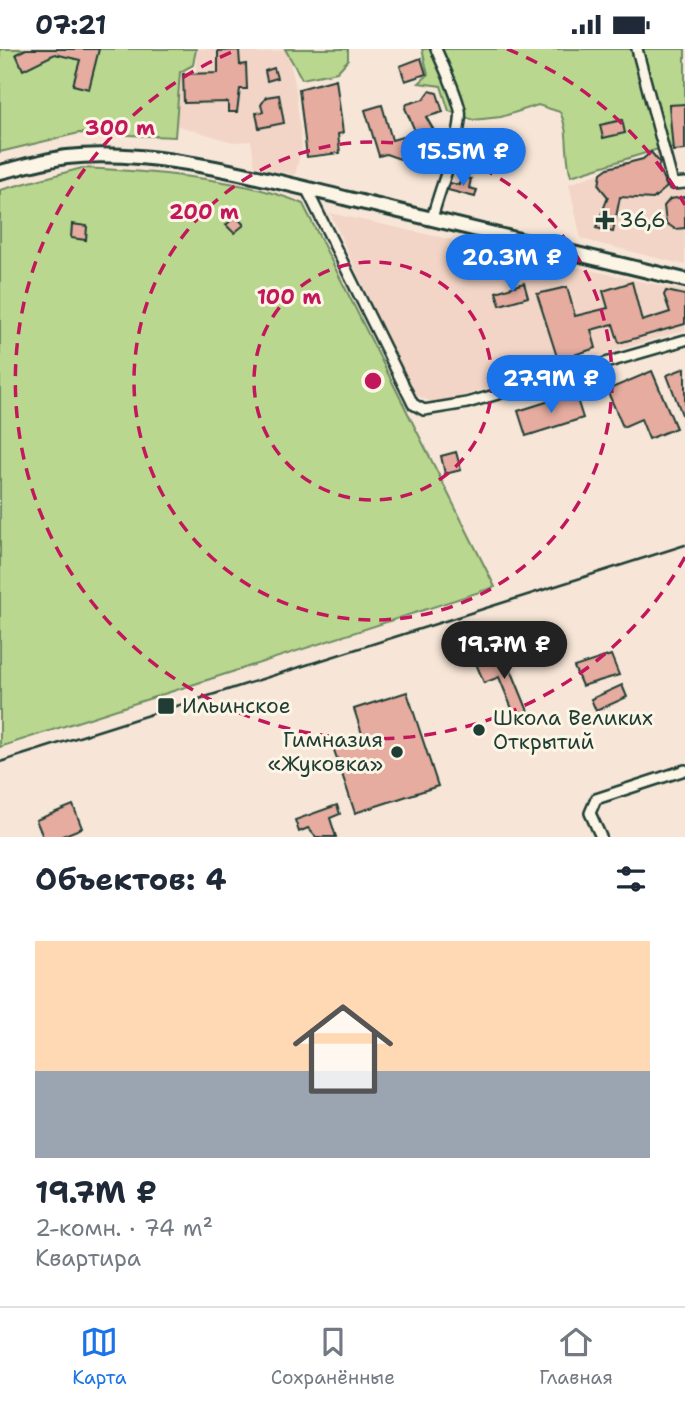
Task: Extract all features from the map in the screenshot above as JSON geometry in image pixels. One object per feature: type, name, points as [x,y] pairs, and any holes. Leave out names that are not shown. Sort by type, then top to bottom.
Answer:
[{"type":"main road","points":[[0,172],[66,157],[132,158],[234,174],[685,281]]},
{"type":"street","points":[[432,219],[439,185],[460,130],[460,110],[436,49]]},
{"type":"street","points":[[637,49],[673,184],[685,183]]},
{"type":"street","points":[[307,190],[413,404],[424,410],[479,400],[685,340]]},
{"type":"street","points":[[601,837],[590,813],[596,799],[685,770]]},
{"type":"shaded area","points":[[196,49],[255,49],[258,54],[287,49],[295,83],[302,147],[295,175],[255,166],[251,141],[232,142],[172,124],[175,72],[196,71]]},
{"type":"shaded area","points":[[662,151],[671,190],[685,189],[685,265],[581,239],[569,184]]},
{"type":"shaded area","points":[[330,213],[685,291],[685,330],[435,404],[412,393]]},
{"type":"green space","points":[[0,49],[196,49],[193,65],[180,72],[175,137],[79,133],[0,152]]},
{"type":"green space","points":[[285,49],[348,49],[348,60],[337,72],[302,79]]},
{"type":"green space","points":[[422,49],[685,49],[685,147],[655,150],[571,176],[565,127],[560,112],[538,105],[501,117],[473,120],[449,111],[441,86],[419,83],[428,75]]},
{"type":"green space","points":[[82,168],[195,177],[253,188],[303,204],[495,587],[0,747],[0,190]]},
{"type":"building","points":[[26,49],[99,49],[89,89],[73,85],[80,60],[55,54],[23,70],[16,54]]},
{"type":"building","points":[[239,50],[240,65],[246,64],[247,89],[240,89],[237,112],[228,112],[228,102],[184,103],[183,74],[218,73],[218,51]]},
{"type":"building","points":[[421,58],[426,74],[405,81],[400,66]]},
{"type":"building","points":[[274,68],[277,78],[267,81],[265,71]]},
{"type":"building","points":[[336,79],[343,133],[338,134],[340,153],[307,157],[299,89]]},
{"type":"building","points":[[430,91],[437,93],[443,112],[426,117],[436,134],[432,147],[400,159],[386,154],[379,156],[365,110],[382,105],[392,140],[416,133],[405,108],[407,104],[424,99]]},
{"type":"building","points":[[279,95],[284,123],[259,128],[256,113],[263,112],[261,105],[266,97]]},
{"type":"building","points":[[685,104],[685,150],[673,151],[669,105]]},
{"type":"building","points":[[622,120],[625,133],[603,138],[600,125]]},
{"type":"building","points":[[651,152],[660,163],[658,167],[667,187],[653,199],[620,197],[613,232],[596,228],[608,197],[599,186],[601,173],[608,168],[643,159]]},
{"type":"building","points":[[461,177],[471,179],[469,188],[477,190],[475,197],[448,190],[450,183],[459,185]]},
{"type":"building","points":[[685,197],[685,228],[675,229],[666,223],[664,206],[670,199]]},
{"type":"building","points":[[236,216],[244,225],[234,233],[226,225]]},
{"type":"building","points":[[72,224],[87,226],[86,240],[71,238]]},
{"type":"building","points":[[632,282],[642,321],[670,312],[664,295],[666,291],[685,295],[685,324],[619,343],[613,324],[591,330],[596,348],[558,360],[537,294],[567,287],[575,316],[608,308],[603,291]]},
{"type":"building","points":[[524,283],[528,297],[500,305],[496,292]]},
{"type":"building","points":[[685,368],[685,420],[684,420],[667,375]]},
{"type":"building","points":[[652,371],[676,428],[649,439],[641,419],[623,427],[607,390]]},
{"type":"building","points":[[575,393],[583,418],[526,436],[518,411]]},
{"type":"building","points":[[456,452],[461,470],[445,474],[441,456]]},
{"type":"building","points":[[503,650],[530,716],[517,721],[499,677],[484,683],[475,661]]},
{"type":"building","points":[[611,655],[619,675],[582,686],[574,667]]},
{"type":"building","points":[[622,685],[627,697],[596,711],[591,699]]},
{"type":"building","name":"Гимназия «Жуковка»","points":[[407,692],[438,786],[355,813],[333,747],[363,737],[354,709]]},
{"type":"building","points":[[73,805],[82,828],[60,837],[43,837],[36,820]]},
{"type":"building","points":[[337,805],[340,814],[330,818],[336,837],[316,837],[308,828],[299,832],[295,820]]},
{"type":"railway","points":[[0,762],[685,545]]},
{"type":"place","name":"36,6","points":[[605,220]]},
{"type":"place","name":"Ильинское","points":[[166,706]]},
{"type":"place","name":"Школа Великих Открытий","points":[[479,730]]},
{"type":"place","name":"Гимназия «Жуковка»","points":[[397,752]]}]
